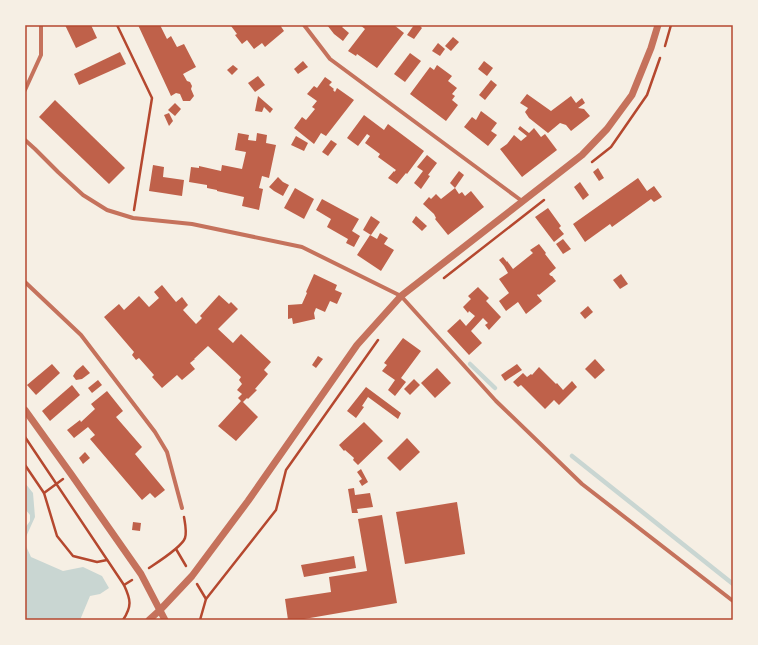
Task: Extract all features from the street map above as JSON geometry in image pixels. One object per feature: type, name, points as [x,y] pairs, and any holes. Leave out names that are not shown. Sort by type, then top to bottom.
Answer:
[{"type":"street","points":[[25,90],[41,55],[41,25]]},
{"type":"street","points":[[304,25],[330,59],[522,201]]},
{"type":"street","points":[[149,620],[192,576],[248,501],[357,344],[401,296],[582,155],[608,129],[632,95],[651,48],[658,25]]},
{"type":"street","points":[[25,140],[83,195],[107,210],[133,218],[192,224],[302,247],[401,296],[496,402],[582,484],[733,601]]},
{"type":"street","points":[[25,282],[81,335],[155,432],[166,452],[182,508]]},
{"type":"street","points":[[25,410],[141,574],[165,620]]},
{"type":"path","points":[[117,25],[152,98],[133,218]]},
{"type":"path","points":[[664,46],[671,25]]},
{"type":"path","points":[[587,166],[611,147],[647,95],[662,53]]},
{"type":"path","points":[[440,281],[546,199]]},
{"type":"path","points":[[200,620],[206,599],[276,510],[286,470],[380,336]]},
{"type":"path","points":[[25,436],[124,585],[129,597],[129,611],[123,620]]},
{"type":"path","points":[[25,465],[44,492],[57,536],[73,556],[97,562],[108,560]]},
{"type":"path","points":[[44,492],[56,484]]},
{"type":"path","points":[[141,574],[176,549],[185,539],[186,526],[182,508]]},
{"type":"path","points":[[176,549],[206,599]]},
{"type":"shaded area","points":[[25,483],[33,493],[35,517],[25,539],[25,528],[30,521],[30,515],[25,509]]},
{"type":"shaded area","points":[[25,544],[31,557],[63,571],[83,567],[102,576],[109,588],[100,594],[90,596],[80,620],[25,620]]},
{"type":"building","points":[[65,25],[91,25],[97,38],[76,48]]},
{"type":"building","points":[[138,25],[160,25],[167,39],[171,36],[177,47],[184,44],[196,67],[183,74],[192,86],[191,89],[194,96],[190,101],[183,101],[180,94],[176,93],[171,96]]},
{"type":"building","points":[[280,25],[284,31],[265,47],[262,43],[254,49],[247,40],[242,44],[235,35],[237,34],[231,26]]},
{"type":"building","points":[[327,25],[344,25],[342,27],[349,33],[343,41],[334,34]]},
{"type":"building","points":[[360,25],[394,25],[404,33],[377,68],[357,54],[356,56],[348,51],[365,29]]},
{"type":"building","points":[[414,25],[419,25],[422,28],[414,39],[407,35]]},
{"type":"building","points":[[453,37],[459,42],[451,51],[445,46]]},
{"type":"building","points":[[438,43],[445,49],[440,56],[432,51]]},
{"type":"building","points":[[120,52],[126,64],[79,85],[74,74]]},
{"type":"building","points":[[410,53],[421,61],[405,82],[394,74]]},
{"type":"building","points":[[303,61],[308,67],[298,74],[294,69]]},
{"type":"building","points":[[484,61],[493,68],[487,76],[478,69]]},
{"type":"building","points":[[233,65],[238,69],[232,75],[227,70]]},
{"type":"building","points":[[437,65],[452,76],[448,81],[457,88],[452,94],[455,96],[452,100],[458,105],[446,121],[410,94],[430,67],[434,70]]},
{"type":"building","points":[[258,76],[265,85],[255,92],[248,83]]},
{"type":"building","points":[[325,77],[332,82],[329,85],[335,92],[337,88],[354,100],[326,136],[321,133],[314,144],[294,128],[302,117],[306,120],[315,109],[312,107],[317,101],[307,94],[314,86],[317,88]]},
{"type":"building","points":[[491,80],[497,85],[485,100],[479,95]]},
{"type":"building","points":[[527,94],[551,111],[571,96],[576,103],[582,98],[585,103],[578,108],[584,109],[590,116],[571,131],[566,125],[560,123],[548,133],[529,118],[525,112],[528,108],[520,103]]},
{"type":"building","points":[[258,96],[273,109],[270,113],[264,107],[262,112],[255,111]]},
{"type":"building","points":[[55,100],[125,168],[109,184],[39,117]]},
{"type":"building","points":[[175,103],[181,109],[175,116],[168,110]]},
{"type":"building","points":[[481,111],[497,123],[491,131],[497,135],[488,146],[464,127],[472,117],[476,120]]},
{"type":"building","points":[[169,113],[173,121],[169,126],[164,115]]},
{"type":"building","points":[[364,115],[384,130],[388,124],[424,151],[407,174],[406,173],[397,184],[388,178],[396,170],[378,157],[380,154],[365,143],[370,136],[367,134],[358,146],[347,138]]},
{"type":"building","points":[[520,126],[529,133],[534,128],[541,137],[545,134],[557,150],[522,177],[500,149],[507,144],[514,135],[521,141],[527,136],[518,129]]},
{"type":"building","points":[[238,133],[249,135],[248,140],[256,141],[257,133],[267,135],[266,143],[276,145],[269,178],[262,176],[259,188],[263,189],[259,210],[242,206],[244,197],[207,188],[207,185],[189,182],[191,167],[199,168],[199,166],[221,171],[222,165],[242,169],[246,152],[235,150]]},
{"type":"building","points":[[296,136],[308,143],[304,151],[291,145]]},
{"type":"building","points":[[331,140],[337,144],[328,156],[322,152]]},
{"type":"building","points":[[427,155],[437,163],[428,175],[430,176],[421,189],[414,183],[423,171],[417,167]]},
{"type":"building","points":[[153,165],[164,167],[163,177],[184,180],[182,196],[149,191]]},
{"type":"building","points":[[598,168],[604,178],[599,181],[593,172]]},
{"type":"building","points":[[459,171],[464,175],[455,188],[450,183]]},
{"type":"building","points":[[278,177],[289,185],[283,196],[269,187]]},
{"type":"building","points":[[638,178],[647,191],[654,186],[662,197],[654,202],[651,199],[612,227],[610,224],[585,242],[573,224]]},
{"type":"building","points":[[580,182],[589,195],[583,200],[574,187]]},
{"type":"building","points":[[295,188],[314,199],[304,219],[284,208]]},
{"type":"building","points":[[455,188],[459,194],[462,192],[465,196],[471,191],[484,207],[448,235],[435,219],[434,214],[423,204],[429,197],[431,199],[436,194],[441,199]]},
{"type":"building","points":[[322,199],[359,219],[352,231],[360,236],[354,247],[346,243],[348,239],[327,227],[331,219],[316,210]]},
{"type":"building","points":[[548,208],[561,226],[559,228],[564,234],[554,242],[535,217]]},
{"type":"building","points":[[371,216],[380,222],[371,235],[363,230]]},
{"type":"building","points":[[416,216],[427,226],[422,231],[412,222]]},
{"type":"building","points":[[380,233],[388,238],[384,244],[394,250],[381,271],[357,255],[370,235],[377,239]]},
{"type":"building","points":[[563,239],[571,249],[563,254],[556,244]]},
{"type":"building","points":[[539,244],[556,268],[549,274],[556,281],[537,295],[542,301],[526,314],[518,302],[506,311],[499,301],[509,293],[499,279],[508,273],[499,260],[503,257],[513,269],[533,253],[530,250]]},
{"type":"building","points":[[314,274],[337,285],[335,290],[342,293],[337,304],[330,301],[325,312],[316,308],[314,313],[315,319],[293,324],[292,318],[288,319],[288,305],[302,304]]},
{"type":"building","points":[[621,274],[628,284],[620,289],[613,280]]},
{"type":"building","points":[[162,285],[176,302],[182,297],[188,305],[183,310],[196,324],[202,318],[200,316],[219,295],[229,304],[231,302],[238,309],[218,329],[233,343],[241,334],[271,362],[264,370],[268,374],[255,389],[257,390],[243,402],[258,417],[236,441],[218,426],[241,401],[238,398],[242,394],[237,390],[242,384],[239,380],[241,377],[208,346],[190,363],[195,369],[182,380],[177,375],[162,388],[152,377],[154,375],[139,358],[136,360],[132,355],[134,352],[104,317],[119,304],[124,310],[139,296],[149,307],[159,298],[154,292]]},
{"type":"building","points":[[478,287],[489,298],[486,301],[501,317],[489,330],[485,325],[488,323],[483,318],[471,331],[482,343],[469,355],[447,331],[460,319],[466,326],[475,316],[469,311],[468,313],[463,307],[471,299],[468,296]]},
{"type":"building","points":[[588,306],[593,312],[585,319],[580,313]]},
{"type":"building","points":[[403,338],[421,351],[401,378],[406,382],[395,396],[388,390],[395,380],[382,371],[387,365],[384,363]]},
{"type":"building","points":[[318,356],[323,359],[316,368],[312,365]]},
{"type":"building","points":[[595,359],[605,370],[595,379],[585,369]]},
{"type":"building","points":[[52,364],[60,373],[36,395],[27,385]]},
{"type":"building","points":[[517,364],[522,370],[505,381],[501,375]]},
{"type":"building","points":[[83,365],[90,373],[82,379],[76,380],[73,376]]},
{"type":"building","points":[[539,367],[563,390],[572,381],[577,387],[559,405],[554,400],[545,409],[521,385],[518,387],[513,382],[523,373],[527,377],[531,374],[532,375]]},
{"type":"building","points":[[437,368],[451,383],[435,398],[421,383]]},
{"type":"building","points":[[414,379],[420,385],[410,395],[404,389]]},
{"type":"building","points":[[98,380],[102,385],[92,393],[88,388]]},
{"type":"building","points":[[72,385],[80,395],[50,421],[42,411]]},
{"type":"building","points":[[366,387],[401,413],[398,419],[368,397],[362,406],[364,407],[356,418],[347,411]]},
{"type":"building","points":[[107,391],[123,411],[116,417],[142,447],[135,454],[165,490],[155,498],[150,493],[142,500],[90,439],[95,435],[88,427],[74,438],[67,430],[80,420],[81,422],[95,409],[91,404]]},
{"type":"building","points":[[364,422],[383,441],[358,465],[353,460],[354,458],[345,450],[344,451],[339,445]]},
{"type":"building","points":[[407,438],[420,452],[400,471],[387,458]]},
{"type":"building","points":[[85,452],[90,458],[83,464],[79,458]]},
{"type":"building","points":[[361,469],[368,482],[362,486],[359,481],[362,479],[357,472]]},
{"type":"building","points":[[354,488],[355,495],[370,493],[373,507],[357,509],[358,513],[352,513],[348,489]]},
{"type":"building","points":[[457,502],[465,554],[405,564],[396,512]]},
{"type":"building","points":[[382,515],[397,603],[304,620],[288,620],[285,599],[331,592],[329,577],[367,571],[358,519]]},
{"type":"building","points":[[133,522],[141,523],[140,531],[132,530]]},
{"type":"building","points":[[354,556],[356,568],[304,577],[301,565]]},
{"type":"waterway","points":[[470,364],[495,388]]},
{"type":"waterway","points":[[572,456],[733,584]]}]
